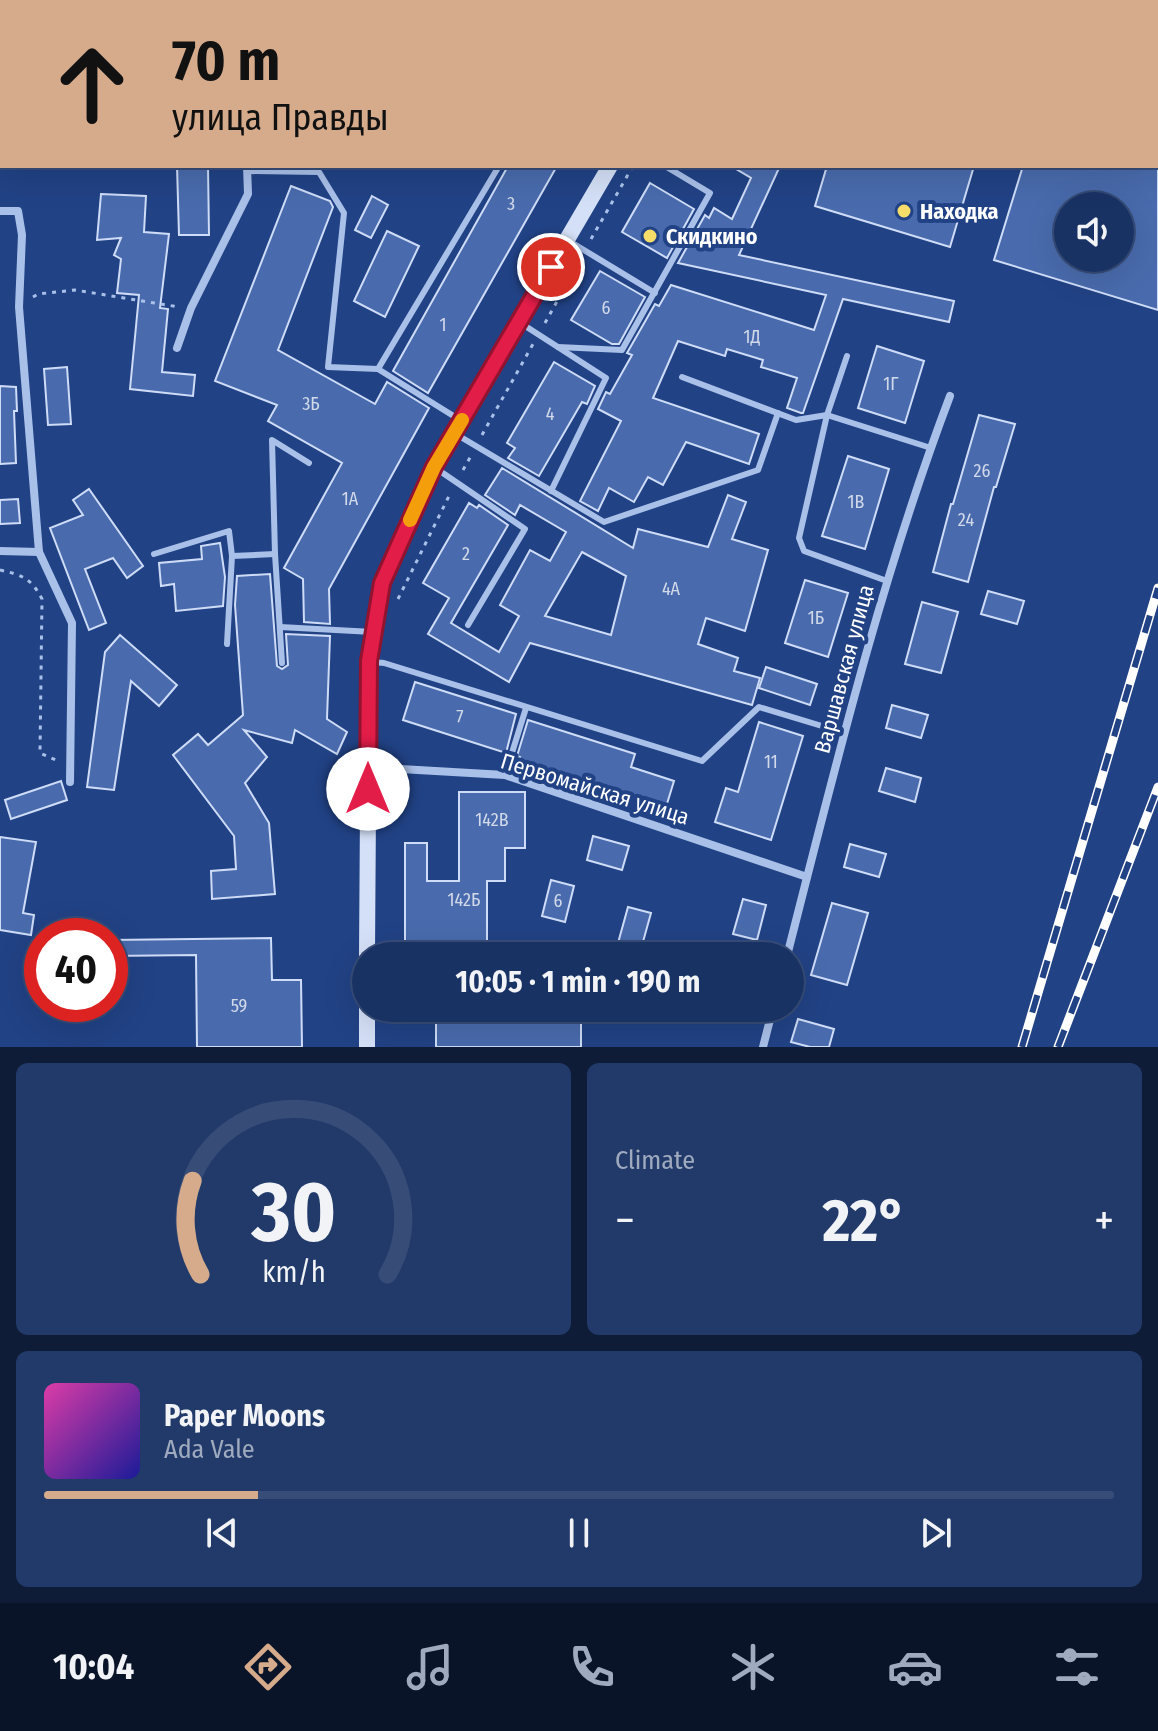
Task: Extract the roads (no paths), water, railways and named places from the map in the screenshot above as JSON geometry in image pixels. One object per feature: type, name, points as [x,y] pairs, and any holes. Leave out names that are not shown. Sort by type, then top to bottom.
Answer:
[{"type":"street","points":[[367,942],[369,661],[382,583],[434,467],[609,168]]},
{"type":"street","points":[[177,348],[191,308],[248,194],[247,169]]},
{"type":"street","points":[[0,211],[18,211],[22,235],[19,307],[39,552],[72,623],[70,782]]},
{"type":"street","name":"Варшавская улица","points":[[791,942],[887,581],[950,396]]},
{"type":"street","points":[[0,551],[39,552]]},
{"type":"street","name":"Первомайская улица","points":[[368,761],[383,768],[505,775],[807,877]]},
{"type":"street","points":[[367,1022],[367,1047]]},
{"type":"street","points":[[763,1047],[769,1022]]},
{"type":"lane","points":[[378,369],[498,168]]},
{"type":"lane","points":[[558,347],[622,350],[710,193],[668,168]]},
{"type":"lane","points":[[247,169],[319,172],[344,213],[328,367],[378,369],[458,427],[476,446],[604,522],[758,470],[778,413]]},
{"type":"lane","points":[[567,240],[655,293]]},
{"type":"lane","points":[[519,322],[606,378],[551,491]]},
{"type":"lane","points":[[847,356],[827,415],[799,538],[804,551],[887,581]]},
{"type":"lane","points":[[682,377],[796,420],[827,415],[931,448]]},
{"type":"lane","points":[[282,663],[272,440],[309,463]]},
{"type":"lane","points":[[434,467],[525,529],[468,625]]},
{"type":"lane","points":[[154,554],[229,531],[232,556],[227,644]]},
{"type":"lane","points":[[232,556],[275,554]]},
{"type":"lane","points":[[280,627],[373,632]]},
{"type":"lane","points":[[369,661],[702,761],[759,707],[845,733]]},
{"type":"lane","points":[[505,775],[526,708]]},
{"type":"railway","points":[[1022,1047],[1158,588]]},
{"type":"railway","points":[[1058,1047],[1158,787]]},
{"type":"place","name":"Находка","points":[[904,211]]},
{"type":"place","name":"Скидкино","points":[[650,236]]}]
